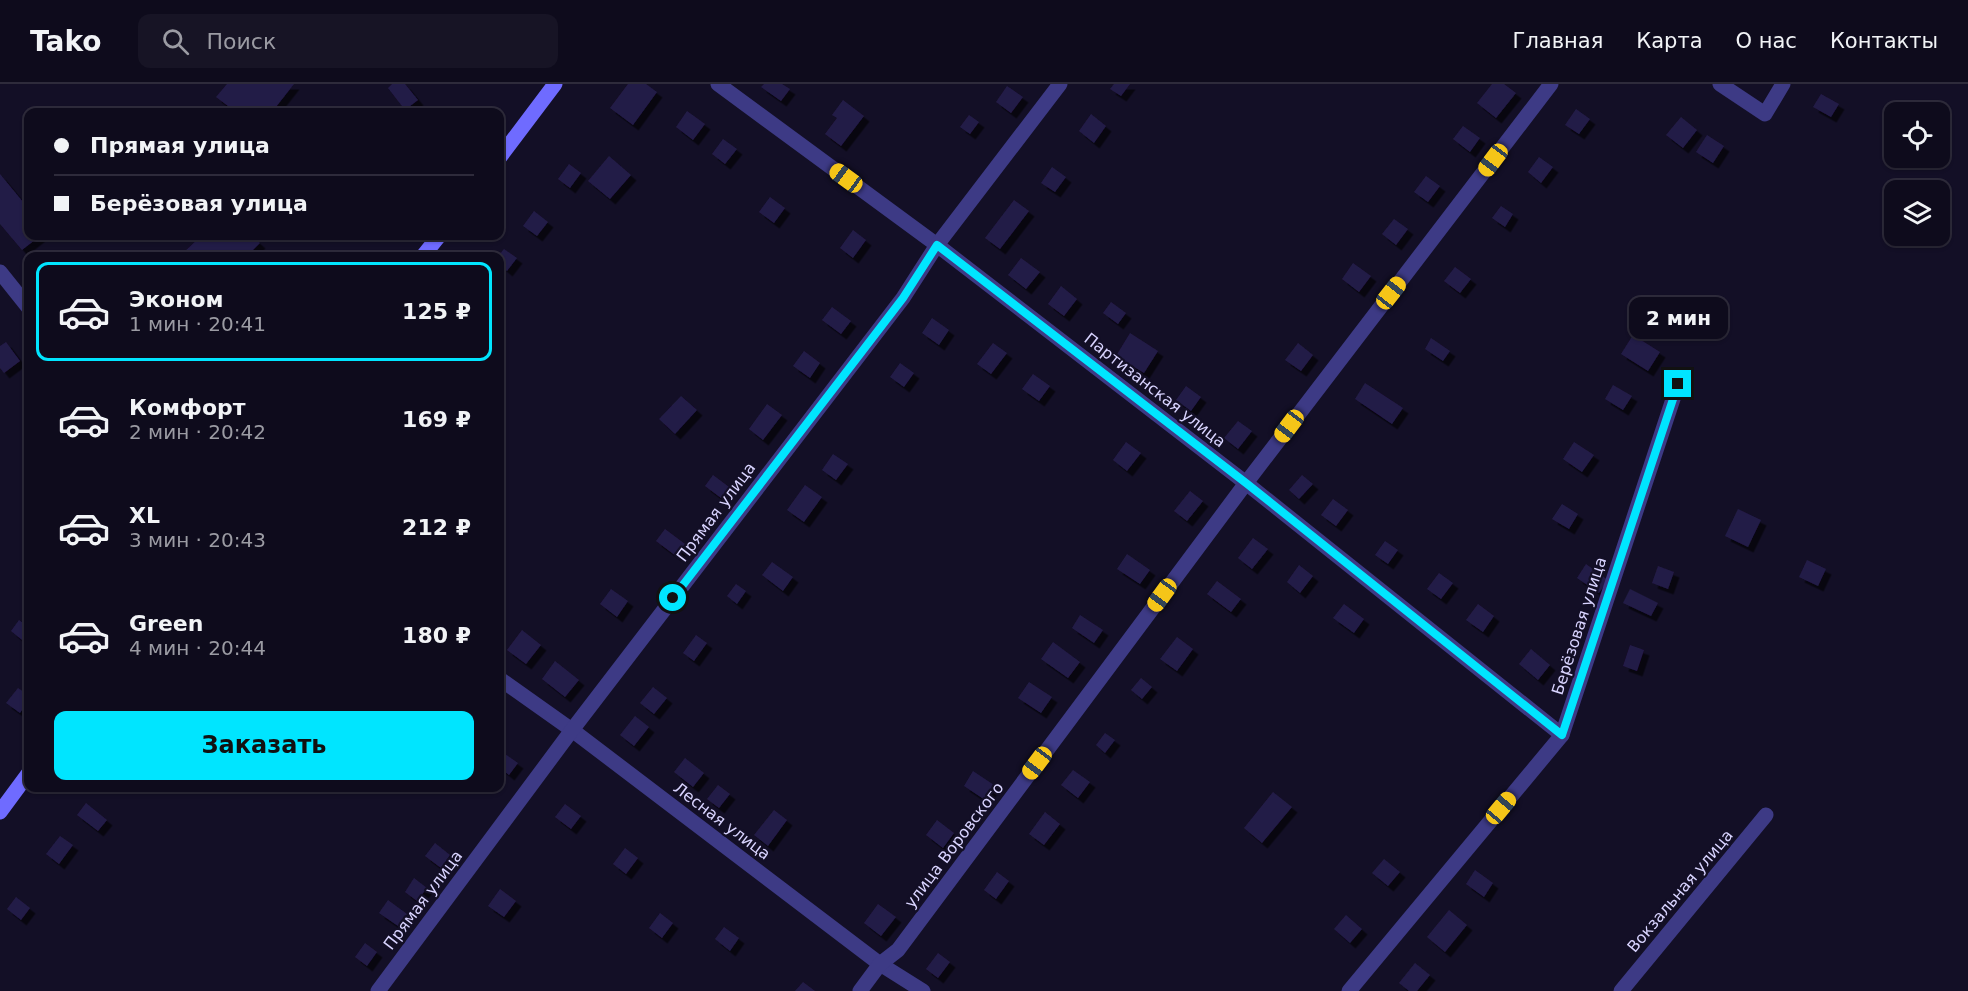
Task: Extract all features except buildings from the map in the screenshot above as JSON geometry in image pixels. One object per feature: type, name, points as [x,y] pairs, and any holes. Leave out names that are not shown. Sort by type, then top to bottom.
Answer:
[{"type":"street","points":[[504,151],[555,84]]},
{"type":"street","name":"Партизанская улица","points":[[718,84],[937,245],[1246,483],[1562,735]]},
{"type":"street","name":"Прямая улица","points":[[378,991],[572,730],[903,298],[937,245],[1060,84]]},
{"type":"street","name":"улица Воровского","points":[[860,991],[880,964],[898,950],[1246,483],[1551,84]]},
{"type":"street","points":[[1720,84],[1765,114],[1783,84]]},
{"type":"street","points":[[426,252],[436,240]]},
{"type":"street","points":[[0,272],[24,302]]},
{"type":"street","name":"Берёзовая улица","points":[[1349,991],[1562,735],[1678,384]]},
{"type":"street","name":"Лесная улица","points":[[504,682],[572,730],[880,964],[922,991]]},
{"type":"street","points":[[0,812],[24,779]]},
{"type":"street","name":"Вокзальная улица","points":[[1621,991],[1766,815]]},
{"type":"route","points":[[673,598],[903,298],[937,245],[1246,483],[1562,735],[1678,384]]}]
